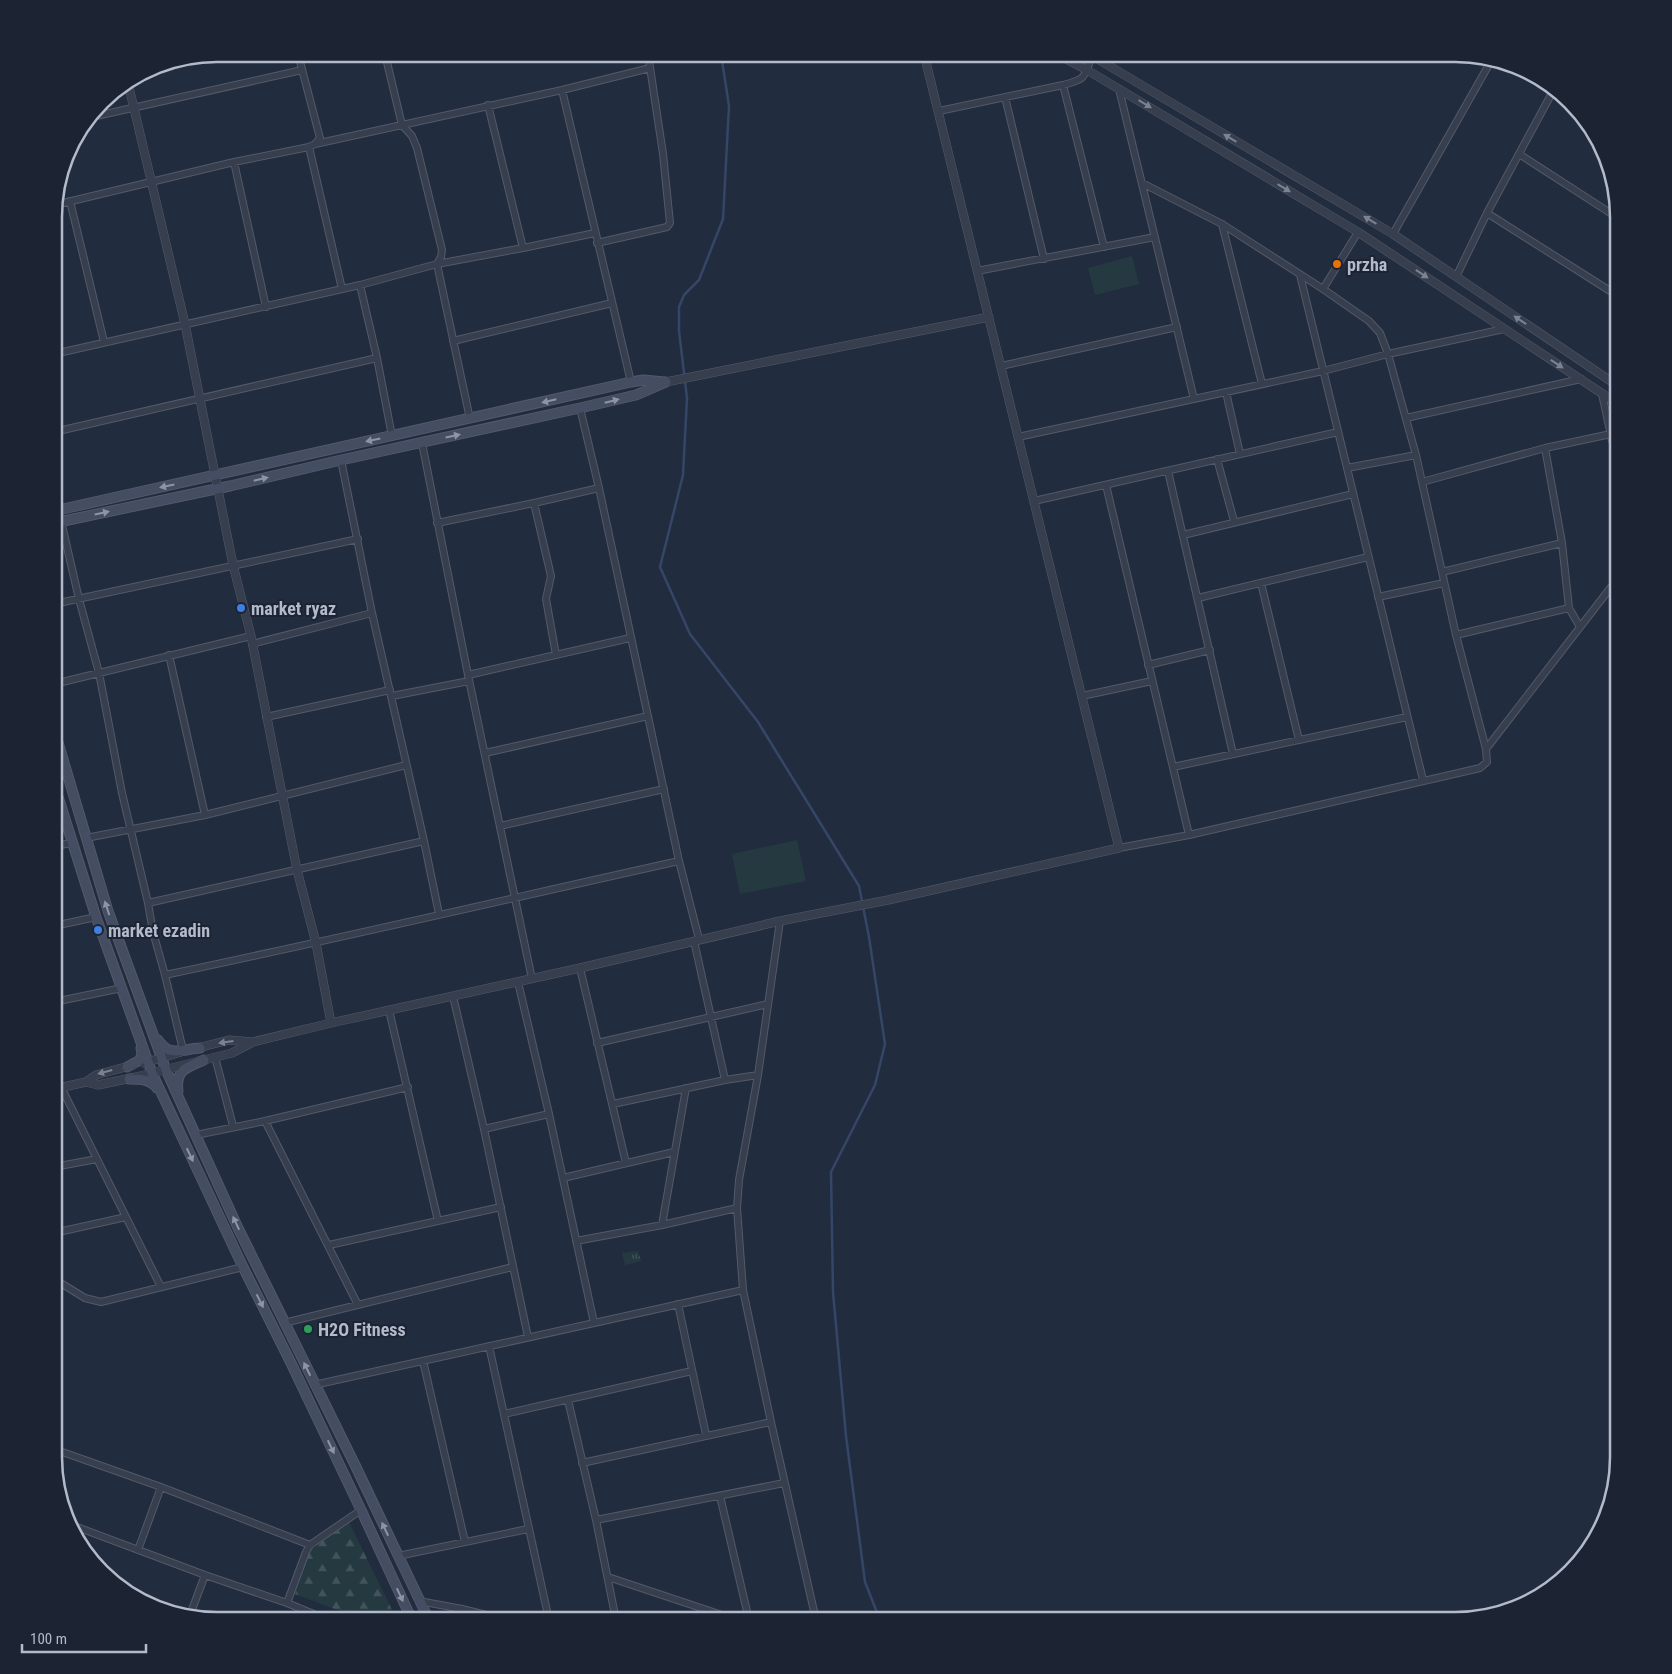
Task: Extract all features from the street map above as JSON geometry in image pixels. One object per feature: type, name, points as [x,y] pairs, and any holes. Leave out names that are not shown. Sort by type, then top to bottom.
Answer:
[{"type":"main road","points":[[63,509],[631,382],[651,385],[666,382]]},
{"type":"main road","points":[[63,521],[218,489],[340,460],[580,408],[636,395],[651,385]]},
{"type":"main road","points":[[419,430],[422,443]]},
{"type":"main road","points":[[63,758],[108,910],[166,1070],[284,1324],[425,1612]]},
{"type":"main road","points":[[63,812],[137,1036],[142,1056],[138,1061],[127,1067]]},
{"type":"main road","points":[[147,1017],[164,1048],[172,1052],[200,1048]]},
{"type":"main road","points":[[137,1036],[152,1073],[243,1267],[298,1376],[408,1612]]},
{"type":"main road","points":[[182,1104],[177,1084],[179,1075],[186,1068],[204,1060]]},
{"type":"main road","points":[[129,1079],[145,1080],[153,1083],[170,1110]]},
{"type":"street","points":[[300,62],[320,138],[312,146]]},
{"type":"street","points":[[386,62],[402,125],[412,136],[417,148],[442,250],[437,264],[470,419]]},
{"type":"street","points":[[597,244],[667,227],[670,223],[664,163],[649,62]]},
{"type":"street","points":[[926,63],[1119,848]]},
{"type":"street","points":[[1073,63],[1358,232],[1610,399]]},
{"type":"street","points":[[938,111],[1081,80],[1089,63]]},
{"type":"street","points":[[1105,63],[1393,234],[1610,381]]},
{"type":"street","points":[[1393,234],[1488,67]]},
{"type":"street","points":[[63,203],[234,162],[562,90],[650,68]]},
{"type":"street","points":[[101,115],[302,70]]},
{"type":"street","points":[[1063,85],[1104,247]]},
{"type":"street","points":[[1119,89],[1194,399]]},
{"type":"street","points":[[129,90],[184,324],[233,565],[251,640],[297,870],[316,943],[331,1022]]},
{"type":"street","points":[[562,90],[631,382]]},
{"type":"street","points":[[1456,277],[1487,213],[1552,96]]},
{"type":"street","points":[[1005,97],[1044,259]]},
{"type":"street","points":[[488,105],[523,248]]},
{"type":"street","points":[[312,146],[342,289]]},
{"type":"street","points":[[1519,154],[1610,213]]},
{"type":"street","points":[[234,162],[266,307]]},
{"type":"street","points":[[86,1082],[98,1085],[129,1079],[232,1053],[253,1042],[331,1022],[532,979],[780,921],[888,900],[1119,848],[1189,835],[1480,768],[1487,762],[1486,750],[1456,635],[1416,455],[1388,354],[1380,333],[1369,321],[1323,289],[1222,224],[1142,183]]},
{"type":"street","points":[[70,201],[104,342]]},
{"type":"street","points":[[1487,213],[1610,291]]},
{"type":"street","points":[[1222,224],[1262,384]]},
{"type":"street","points":[[1323,289],[1358,232]]},
{"type":"street","points":[[63,352],[360,285],[437,264],[595,233]]},
{"type":"street","points":[[978,272],[1155,237]]},
{"type":"street","points":[[1300,275],[1423,780]]},
{"type":"street","points":[[360,285],[392,436]]},
{"type":"street","points":[[453,341],[612,304]]},
{"type":"street","points":[[666,382],[989,317]]},
{"type":"street","points":[[1001,366],[1177,327]]},
{"type":"street","points":[[1018,437],[1323,371],[1388,354],[1504,329]]},
{"type":"street","points":[[63,430],[377,358]]},
{"type":"street","points":[[1406,418],[1581,379]]},
{"type":"street","points":[[1226,392],[1240,454]]},
{"type":"street","points":[[1602,394],[1610,430]]},
{"type":"street","points":[[580,408],[697,940],[725,1080]]},
{"type":"street","points":[[1034,501],[1338,432]]},
{"type":"street","points":[[1422,482],[1545,448],[1610,434]]},
{"type":"street","points":[[422,443],[468,678],[532,979]]},
{"type":"street","points":[[1545,448],[1562,544],[1569,608],[1580,628]]},
{"type":"street","points":[[1347,468],[1416,455]]},
{"type":"street","points":[[1217,459],[1234,521]]},
{"type":"street","points":[[340,460],[439,914]]},
{"type":"street","points":[[1168,470],[1233,754]]},
{"type":"street","points":[[1106,485],[1189,835]]},
{"type":"street","points":[[437,523],[599,488]]},
{"type":"street","points":[[1183,535],[1234,521],[1353,494]]},
{"type":"street","points":[[534,503],[551,576],[546,598],[556,655]]},
{"type":"street","points":[[63,602],[358,538]]},
{"type":"street","points":[[63,539],[99,673],[153,932],[183,1050]]},
{"type":"street","points":[[1442,572],[1562,544]]},
{"type":"street","points":[[1198,598],[1368,557]]},
{"type":"street","points":[[1261,583],[1299,740]]},
{"type":"street","points":[[1378,597],[1444,583]]},
{"type":"street","points":[[1486,750],[1610,589]]},
{"type":"street","points":[[1456,635],[1569,608]]},
{"type":"street","points":[[63,682],[169,655],[251,640],[372,613]]},
{"type":"street","points":[[266,717],[468,678],[630,638]]},
{"type":"street","points":[[1148,665],[1210,650]]},
{"type":"street","points":[[169,655],[205,815]]},
{"type":"street","points":[[1082,696],[1152,681]]},
{"type":"street","points":[[485,752],[648,716]]},
{"type":"street","points":[[1173,767],[1407,717]]},
{"type":"street","points":[[86,838],[205,815],[406,765]]},
{"type":"street","points":[[500,826],[664,789]]},
{"type":"street","points":[[148,903],[424,841]]},
{"type":"street","points":[[62,845],[72,843]]},
{"type":"street","points":[[165,975],[679,861]]},
{"type":"street","points":[[62,924],[96,917]]},
{"type":"street","points":[[780,921],[758,1075],[739,1180],[737,1208],[743,1290],[784,1483],[814,1612]]},
{"type":"street","points":[[580,968],[626,1163]]},
{"type":"street","points":[[518,982],[549,1114],[594,1323]]},
{"type":"street","points":[[62,1000],[122,988]]},
{"type":"street","points":[[453,996],[484,1129],[528,1337]]},
{"type":"street","points":[[597,1043],[768,1004]]},
{"type":"street","points":[[389,1010],[438,1220]]},
{"type":"street","points":[[62,1087],[86,1082],[96,1075],[229,1040],[253,1042]]},
{"type":"street","points":[[215,1057],[233,1126]]},
{"type":"street","points":[[612,1104],[725,1080],[758,1075]]},
{"type":"street","points":[[196,1134],[265,1121],[408,1087]]},
{"type":"street","points":[[662,1225],[686,1088]]},
{"type":"street","points":[[62,1096],[97,1158],[161,1287]]},
{"type":"street","points":[[484,1129],[549,1114]]},
{"type":"street","points":[[265,1121],[358,1305]]},
{"type":"street","points":[[562,1178],[674,1152]]},
{"type":"street","points":[[62,1165],[97,1158]]},
{"type":"street","points":[[329,1246],[501,1207]]},
{"type":"street","points":[[576,1241],[662,1225],[737,1208]]},
{"type":"street","points":[[62,1231],[126,1217]]},
{"type":"street","points":[[62,1284],[85,1298],[101,1302],[243,1267]]},
{"type":"street","points":[[284,1324],[513,1267]]},
{"type":"street","points":[[314,1385],[743,1290]]},
{"type":"street","points":[[678,1304],[706,1435]]},
{"type":"street","points":[[489,1346],[547,1612]]},
{"type":"street","points":[[423,1361],[464,1542]]},
{"type":"street","points":[[504,1414],[692,1371]]},
{"type":"street","points":[[568,1400],[596,1520],[615,1612]]},
{"type":"street","points":[[582,1463],[771,1422]]},
{"type":"street","points":[[62,1452],[161,1487],[310,1544]]},
{"type":"street","points":[[596,1520],[784,1483]]},
{"type":"street","points":[[138,1550],[161,1487]]},
{"type":"street","points":[[720,1496],[747,1612]]},
{"type":"street","points":[[287,1603],[310,1544],[361,1510]]},
{"type":"street","points":[[80,1528],[309,1612]]},
{"type":"street","points":[[398,1556],[528,1529]]},
{"type":"street","points":[[192,1610],[205,1575]]},
{"type":"street","points":[[608,1577],[714,1612]]},
{"type":"street","points":[[419,1600],[474,1612]]},
{"type":"green space","points":[[1132,256],[1139,284],[1095,295],[1088,268]]},
{"type":"green space","points":[[797,840],[806,881],[740,894],[732,854]]},
{"type":"green space","points":[[638,1251],[641,1261],[625,1265],[622,1253]]},
{"type":"green space","points":[[348,1520],[393,1612],[343,1612],[295,1594],[310,1551]]},
{"type":"waterway","points":[[722,62],[729,106],[723,219],[699,280],[684,295],[679,307],[679,331],[687,398],[683,475],[660,567],[690,634],[758,722],[859,886],[869,937],[885,1044],[875,1085],[831,1172],[833,1292],[846,1436],[865,1582],[877,1612]]},
{"type":"place","name":"przha","points":[[1337,264]]},
{"type":"place","name":"market ryaz","points":[[241,608]]},
{"type":"place","name":"market ezadin","points":[[98,930]]},
{"type":"place","name":"H2O Fitness","points":[[308,1329]]}]
